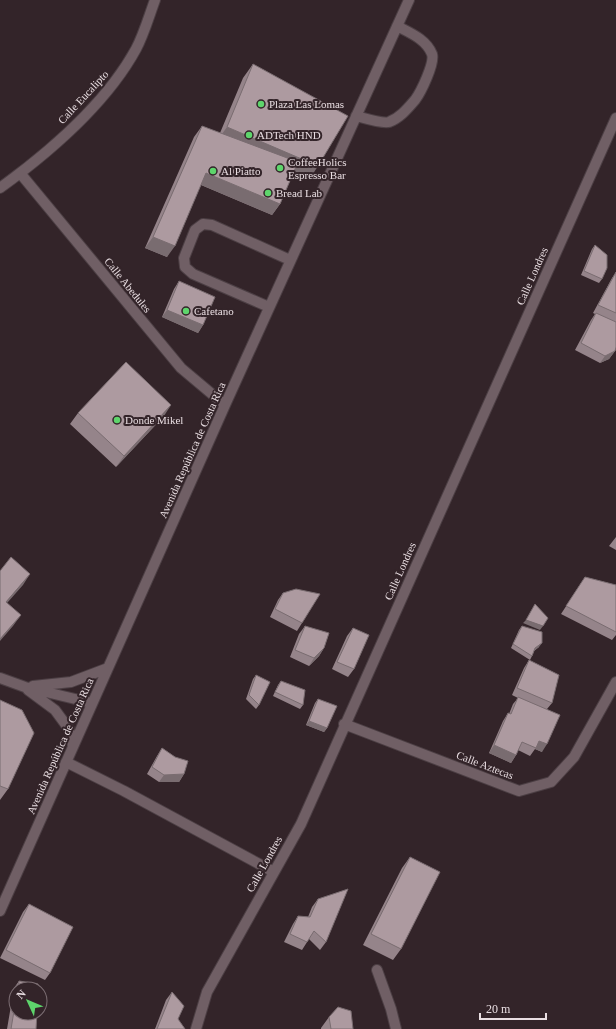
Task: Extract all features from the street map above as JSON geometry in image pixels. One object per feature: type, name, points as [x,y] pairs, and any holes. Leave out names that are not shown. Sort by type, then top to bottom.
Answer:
[{"type":"street","name":"Calle Eucalipto","points":[[0,188],[20,173],[79,121],[105,94],[121,74],[137,47],[155,0]]},
{"type":"street","name":"Avenida República de Costa Rica","points":[[0,911],[225,405],[408,0]]},
{"type":"street","points":[[356,116],[378,122],[388,122],[401,116],[416,98],[432,66],[433,56],[426,44],[415,35],[397,26]]},
{"type":"street","name":"Calle Londres","points":[[196,1029],[207,992],[300,824],[616,118]]},
{"type":"street","name":"Calle Abedules","points":[[20,173],[180,368],[225,405]]},
{"type":"street","points":[[270,307],[193,274],[185,267],[184,258],[195,230],[204,224],[212,225],[290,260]]},
{"type":"street","points":[[25,687],[71,682],[108,668]]},
{"type":"street","points":[[0,678],[25,687],[92,703]]},
{"type":"street","name":"Calle Aztecas","points":[[344,724],[519,791],[551,782],[574,757],[616,682]]},
{"type":"street","points":[[25,687],[55,710],[69,729],[72,747]]},
{"type":"street","points":[[66,762],[124,791],[274,872]]},
{"type":"street","points":[[376,970],[391,1009],[396,1029]]},
{"type":"building","name":"Plaza Las Lomas","points":[[253,64],[348,116],[318,166],[227,127]]},
{"type":"building","points":[[202,126],[298,162],[280,204],[206,173],[175,246],[153,237]]},
{"type":"building","points":[[595,245],[607,255],[607,268],[602,279],[584,271]]},
{"type":"building","points":[[616,272],[616,313],[598,305]]},
{"type":"building","name":"Cafetano","points":[[179,281],[215,297],[203,325],[167,310]]},
{"type":"building","points":[[596,313],[616,322],[615,351],[605,356],[581,343]]},
{"type":"building","name":"Donde Mikel","points":[[126,362],[171,405],[124,456],[78,413]]},
{"type":"building","points":[[11,557],[30,574],[6,602],[21,615],[0,639],[0,571]]},
{"type":"building","points":[[585,577],[616,585],[616,632],[566,606]]},
{"type":"building","points":[[296,589],[320,594],[302,623],[275,609],[283,593]]},
{"type":"building","points":[[535,604],[548,618],[543,626],[526,620]]},
{"type":"building","points":[[305,626],[329,633],[324,648],[314,658],[295,650]]},
{"type":"building","points":[[522,626],[542,632],[542,643],[535,648],[532,656],[513,644]]},
{"type":"building","points":[[353,628],[369,635],[354,669],[337,662]]},
{"type":"building","points":[[529,660],[559,675],[552,703],[517,688]]},
{"type":"building","points":[[256,675],[270,682],[259,705],[249,695]]},
{"type":"building","points":[[281,681],[305,690],[303,705],[275,692]]},
{"type":"building","points":[[518,697],[560,715],[547,744],[539,741],[536,748],[522,742],[516,755],[494,745],[508,713],[511,714]]},
{"type":"building","points":[[318,699],[337,706],[327,728],[309,721]]},
{"type":"building","points":[[0,700],[22,710],[34,733],[8,789],[0,786]]},
{"type":"building","points":[[162,748],[175,757],[188,761],[184,774],[164,775],[152,767]]},
{"type":"building","points":[[410,857],[440,872],[401,949],[371,934]]},
{"type":"building","points":[[348,889],[326,942],[314,931],[307,942],[290,934],[298,916],[310,917],[318,899]]},
{"type":"building","points":[[29,904],[73,927],[50,973],[6,950]]},
{"type":"building","points":[[172,992],[184,1006],[178,1019],[185,1029],[157,1029]]},
{"type":"building","points":[[338,1007],[351,1011],[353,1029],[331,1029],[329,1017]]},
{"type":"building","points":[[12,1021],[36,1021],[36,1029],[11,1029]]},
{"type":"place","name":"Plaza Las Lomas","points":[[261,104]]},
{"type":"place","name":"ADTech HND","points":[[249,135]]},
{"type":"place","name":"CoffeeHolics Espresso Bar","points":[[280,168]]},
{"type":"place","name":"Al Piatto","points":[[213,171]]},
{"type":"place","name":"Bread Lab","points":[[268,193]]},
{"type":"place","name":"Cafetano","points":[[186,311]]},
{"type":"place","name":"Donde Mikel","points":[[117,420]]}]
